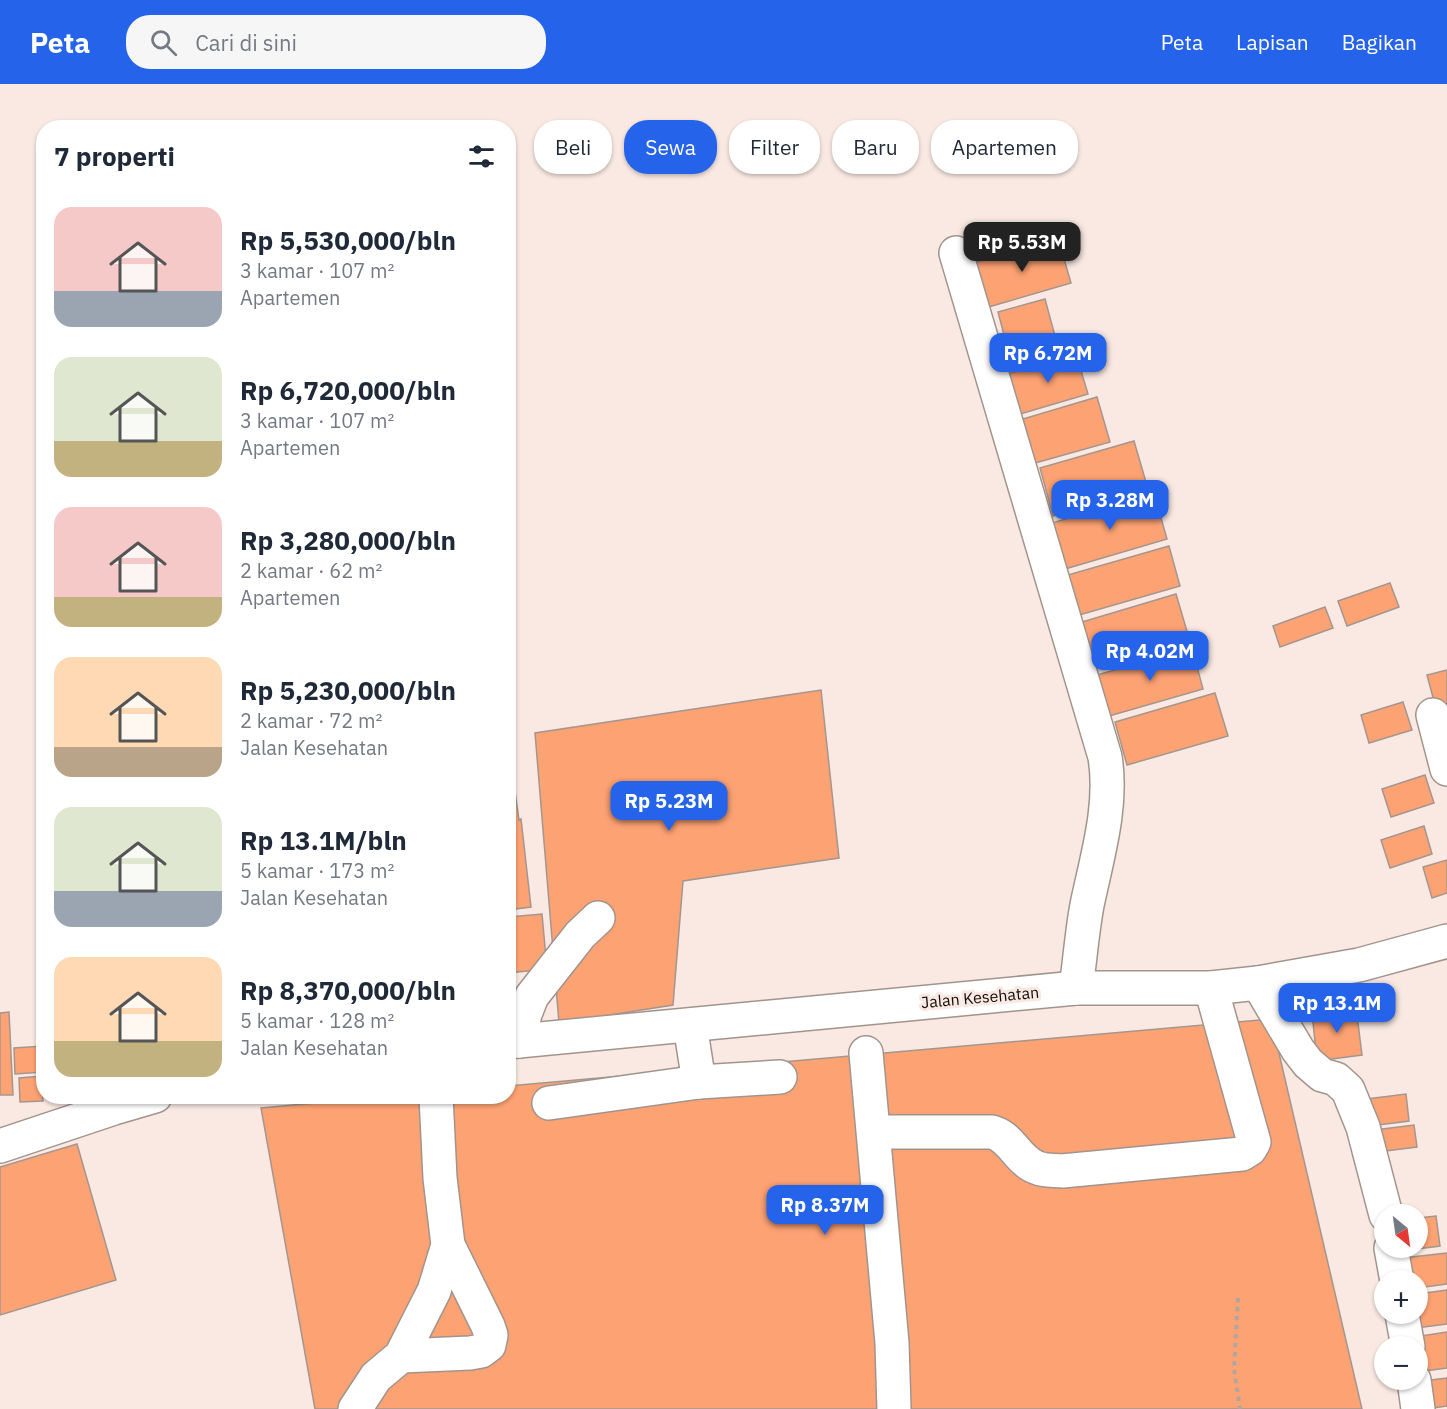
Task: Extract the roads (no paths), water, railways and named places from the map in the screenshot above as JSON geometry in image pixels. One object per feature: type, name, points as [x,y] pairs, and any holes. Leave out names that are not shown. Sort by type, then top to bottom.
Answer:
[{"type":"street","points":[[956,253],[1105,757],[1108,778],[1106,801],[1087,907],[1076,988]]},
{"type":"street","points":[[1433,715],[1447,769]]},
{"type":"street","points":[[516,1037],[532,996],[580,935],[598,918]]},
{"type":"street","name":"Jalan Kesehatan","points":[[516,1042],[1076,988],[1211,988],[1258,983],[1359,965],[1447,941]]},
{"type":"street","points":[[1258,983],[1308,1063],[1322,1075],[1336,1079],[1348,1090],[1363,1127],[1383,1204]]},
{"type":"street","points":[[874,1132],[992,1132],[1005,1138],[1028,1163],[1038,1169],[1062,1171],[1242,1154],[1250,1149],[1254,1142],[1211,988]]},
{"type":"street","points":[[690,1025],[699,1082]]},
{"type":"street","points":[[866,1053],[892,1343],[894,1409]]},
{"type":"street","points":[[549,1103],[699,1082],[780,1077]]},
{"type":"street","points":[[0,1146],[130,1104]]},
{"type":"street","points":[[401,1356],[481,1351],[489,1345],[491,1335],[448,1245],[440,1179],[436,1104]]},
{"type":"street","points":[[355,1409],[376,1377],[401,1356],[434,1291],[448,1245]]},
{"type":"street","points":[[1416,1390],[1419,1409]]}]
